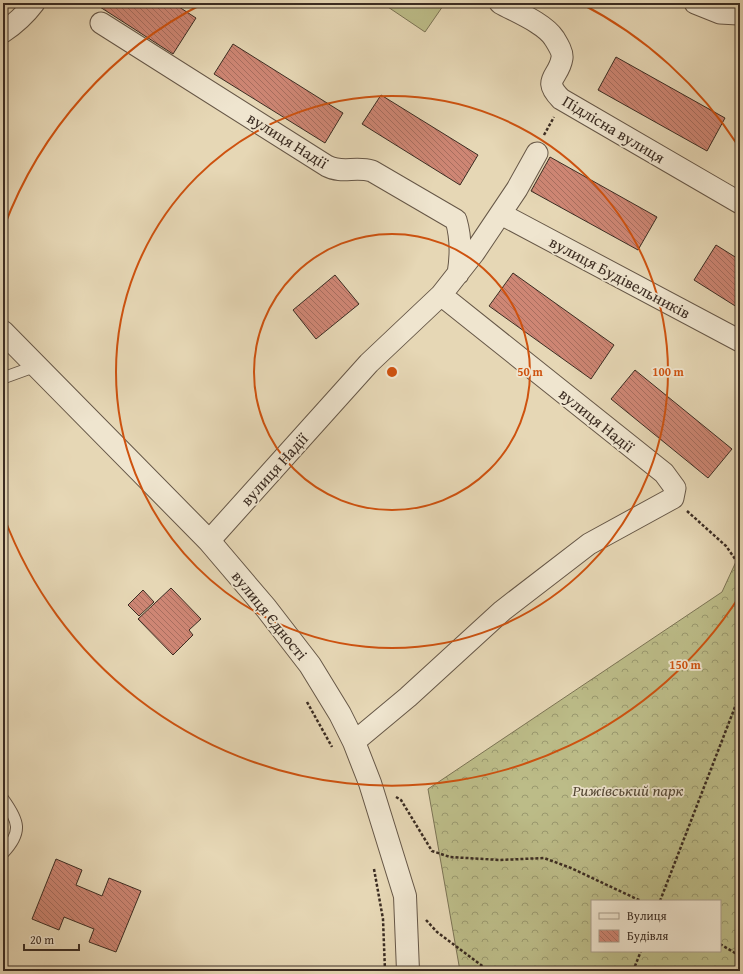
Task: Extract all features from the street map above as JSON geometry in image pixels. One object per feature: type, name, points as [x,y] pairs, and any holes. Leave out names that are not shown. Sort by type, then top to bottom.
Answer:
[{"type":"street","points":[[3,32],[16,24],[28,12],[34,3]]},
{"type":"street","name":"Підлісна вулиця","points":[[500,3],[544,28],[554,38],[560,49],[562,58],[551,83],[552,91],[561,99],[740,203]]},
{"type":"street","points":[[695,3],[720,13],[737,12]]},
{"type":"street","name":"вулиця Надії","points":[[101,23],[327,166],[337,170],[360,168],[372,171],[456,220],[460,250],[458,274]]},
{"type":"street","name":"вулиця Надії","points":[[209,541],[370,363],[441,295],[474,253],[501,214],[537,153]]},
{"type":"street","name":"вулиця Будівельників","points":[[501,214],[740,341]]},
{"type":"street","name":"вулиця Надії","points":[[441,295],[664,474],[674,493]]},
{"type":"street","name":"вулиця Єдності","points":[[3,332],[209,541],[266,608],[310,665],[340,714],[354,742],[370,783],[405,896],[408,971]]},
{"type":"street","points":[[354,742],[408,697],[502,611],[582,548],[674,493]]},
{"type":"lane","points":[[3,378],[36,366]]},
{"type":"lane","points":[[3,799],[13,816],[17,829],[14,840],[3,853]]},
{"type":"path","points":[[537,153],[545,133],[557,111],[561,99]]},
{"type":"path","points":[[674,493],[726,546],[740,566]]},
{"type":"path","points":[[660,900],[740,694]]},
{"type":"path","points":[[305,698],[334,752]]},
{"type":"path","points":[[395,796],[401,800],[432,851],[450,857],[500,860],[544,858],[571,868],[639,900]]},
{"type":"path","points":[[373,865],[383,919],[385,971]]},
{"type":"path","points":[[405,896],[437,932],[489,971]]},
{"type":"path","points":[[721,945],[740,956]]},
{"type":"path","points":[[633,971],[640,952]]},
{"type":"green space","points":[[382,3],[445,3],[425,32]]},
{"type":"green space","name":"Рижівський парк","points":[[740,553],[740,971],[460,971],[428,789],[722,592]]},
{"type":"building","points":[[103,3],[173,3],[196,18],[173,54],[100,7]]},
{"type":"building","points":[[233,44],[343,113],[325,143],[214,74]]},
{"type":"building","points":[[616,57],[725,118],[707,151],[598,90]]},
{"type":"building","points":[[381,95],[478,155],[460,185],[362,124]]},
{"type":"building","points":[[550,157],[657,217],[638,250],[531,191]]},
{"type":"building","points":[[716,245],[740,260],[740,309],[694,280]]},
{"type":"building","points":[[513,273],[614,345],[591,379],[489,306]]},
{"type":"building","points":[[335,275],[359,304],[316,339],[293,310]]},
{"type":"building","points":[[635,370],[732,449],[708,478],[611,399]]},
{"type":"building","points":[[171,588],[201,619],[189,630],[193,635],[173,655],[138,619]]},
{"type":"building","points":[[143,590],[154,602],[139,616],[128,605]]},
{"type":"building","points":[[56,859],[82,870],[76,885],[102,896],[109,878],[141,891],[116,952],[89,942],[94,929],[64,917],[59,930],[32,919]]}]
